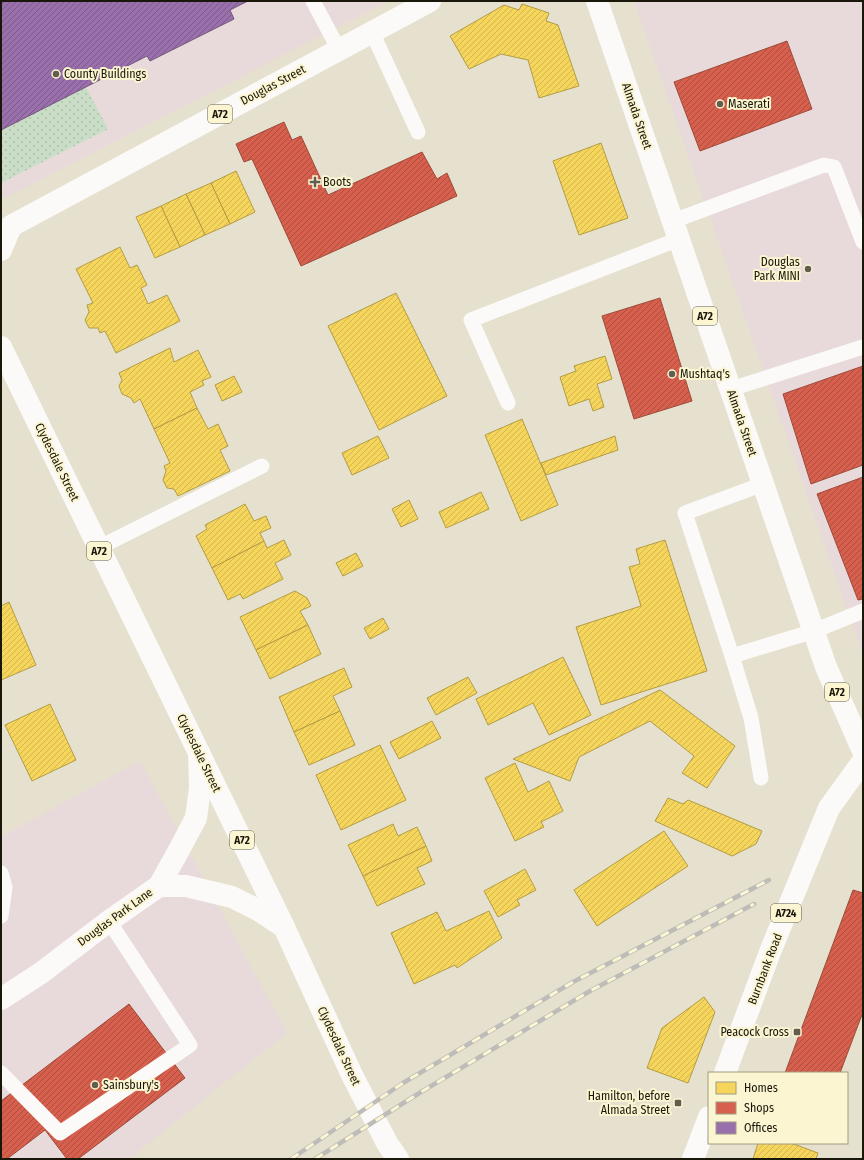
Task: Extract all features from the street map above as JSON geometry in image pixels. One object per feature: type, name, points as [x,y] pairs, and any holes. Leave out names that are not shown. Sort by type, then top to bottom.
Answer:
[{"type":"main road","name":"Douglas Street","points":[[6,227],[430,1]]},
{"type":"main road","name":"Almada Street","points":[[597,1],[826,667],[863,751]]},
{"type":"main road","name":"A72","points":[[1,250],[6,227]]},
{"type":"main road","name":"Clydesdale Street","points":[[1,348],[284,927],[352,1075],[387,1143],[398,1159]]},
{"type":"main road","points":[[159,886],[196,818],[200,788],[199,753]]},
{"type":"main road","name":"Burnbank Road","points":[[726,1072],[770,952],[829,808],[863,762]]},
{"type":"main road","name":"Douglas Park Lane","points":[[1,999],[41,973],[109,921],[159,886],[186,886],[232,897],[258,910],[284,927]]},
{"type":"main road","points":[[693,1159],[708,1120]]},
{"type":"lane","points":[[313,1],[339,50]]},
{"type":"lane","points":[[372,32],[418,132]]},
{"type":"lane","points":[[508,403],[471,320],[824,165],[834,167],[863,242]]},
{"type":"lane","points":[[731,389],[863,347]]},
{"type":"lane","points":[[98,548],[262,466]]},
{"type":"lane","points":[[761,778],[751,718],[685,514],[763,484]]},
{"type":"lane","points":[[732,656],[814,631],[863,611]]},
{"type":"lane","points":[[1,873],[5,886],[1,913]]},
{"type":"lane","points":[[1,1073],[60,1133],[190,1045],[109,921]]},
{"type":"shaded area","points":[[1,1],[389,1],[1,200]]},
{"type":"shaded area","points":[[634,1],[863,1],[863,655]]},
{"type":"shaded area","points":[[140,761],[287,1033],[129,1159],[1,1159],[1,837]]},
{"type":"green space","points":[[86,87],[108,129],[1,183],[1,130]]},
{"type":"building: Homes","points":[[522,4],[549,13],[546,21],[558,25],[579,86],[539,98],[528,60],[501,54],[469,69],[450,36],[504,5],[519,10]]},
{"type":"building: Homes","points":[[601,143],[628,218],[579,235],[553,161]]},
{"type":"building: Homes","points":[[236,171],[255,212],[230,224],[211,183]]},
{"type":"building: Homes","points":[[211,183],[230,224],[205,235],[186,194]]},
{"type":"building: Homes","points":[[186,194],[205,235],[180,247],[161,206]]},
{"type":"building: Homes","points":[[161,206],[180,247],[155,258],[136,217]]},
{"type":"building: Homes","points":[[120,247],[130,268],[137,265],[147,285],[141,288],[148,304],[167,295],[180,321],[116,353],[105,331],[100,333],[98,328],[89,328],[85,320],[89,312],[87,305],[93,303],[76,269]]},
{"type":"building: Homes","points":[[396,293],[447,396],[379,430],[328,326]]},
{"type":"building: Homes","points":[[170,348],[174,362],[198,350],[211,377],[202,381],[204,385],[190,392],[197,408],[154,429],[140,399],[134,403],[131,398],[122,394],[119,386],[122,380],[119,373]]},
{"type":"building: Homes","points":[[605,356],[612,379],[597,384],[604,407],[593,411],[589,399],[569,406],[560,377],[576,371],[574,366]]},
{"type":"building: Homes","points":[[234,376],[242,392],[222,401],[215,385]]},
{"type":"building: Homes","points":[[197,408],[208,429],[218,424],[228,446],[220,450],[230,471],[178,496],[174,489],[167,488],[163,480],[166,471],[164,466],[170,463],[154,429]]},
{"type":"building: Homes","points":[[522,419],[558,505],[521,521],[485,435]]},
{"type":"building: Homes","points":[[378,436],[389,458],[352,475],[342,453]]},
{"type":"building: Homes","points":[[615,436],[618,450],[546,475],[541,463]]},
{"type":"building: Homes","points":[[481,492],[489,509],[446,528],[439,512]]},
{"type":"building: Homes","points":[[409,500],[418,519],[401,527],[392,509]]},
{"type":"building: Homes","points":[[245,504],[254,521],[266,516],[271,528],[260,533],[264,541],[212,568],[196,536],[207,529],[205,525]]},
{"type":"building: Homes","points":[[284,540],[291,555],[275,563],[283,579],[243,599],[240,594],[228,600],[212,568],[264,541],[267,548]]},
{"type":"building: Homes","points":[[665,540],[707,671],[601,705],[576,627],[641,606],[629,567],[640,564],[636,549]]},
{"type":"building: Homes","points":[[356,553],[363,566],[343,576],[336,563]]},
{"type":"building: Homes","points":[[295,591],[307,598],[311,606],[300,611],[308,625],[256,650],[240,617]]},
{"type":"building: Homes","points":[[9,602],[36,665],[1,680],[1,606]]},
{"type":"building: Homes","points":[[383,618],[389,629],[370,639],[364,628]]},
{"type":"building: Homes","points":[[308,625],[321,654],[270,679],[256,650]]},
{"type":"building: Homes","points":[[563,657],[591,715],[549,735],[533,703],[488,725],[476,699]]},
{"type":"building: Homes","points":[[344,668],[352,687],[333,696],[340,711],[294,732],[279,697]]},
{"type":"building: Homes","points":[[468,677],[477,693],[436,715],[427,698]]},
{"type":"building: Homes","points":[[660,690],[735,746],[707,788],[682,773],[694,756],[650,721],[579,757],[570,781],[513,759]]},
{"type":"building: Homes","points":[[50,704],[76,760],[32,781],[5,725]]},
{"type":"building: Homes","points":[[340,711],[355,745],[309,765],[294,732]]},
{"type":"building: Homes","points":[[432,721],[441,738],[399,759],[390,742]]},
{"type":"building: Homes","points":[[380,745],[406,800],[341,830],[316,775]]},
{"type":"building: Homes","points":[[515,763],[528,792],[549,781],[563,811],[541,822],[544,827],[515,841],[485,778]]},
{"type":"building: Homes","points":[[668,798],[683,804],[688,800],[762,831],[756,844],[732,856],[655,821]]},
{"type":"building: Homes","points":[[393,824],[398,836],[417,827],[426,846],[363,876],[348,845]]},
{"type":"building: Homes","points":[[664,831],[688,866],[597,926],[574,890]]},
{"type":"building: Homes","points":[[426,846],[432,861],[417,868],[425,884],[377,906],[363,876]]},
{"type":"building: Homes","points":[[525,869],[536,890],[517,900],[520,905],[498,917],[484,891]]},
{"type":"building: Homes","points":[[489,911],[502,938],[457,968],[455,965],[414,984],[391,933],[437,912],[446,931]]},
{"type":"building: Homes","points":[[704,997],[715,1012],[688,1083],[647,1068],[662,1028]]},
{"type":"building: Homes","points":[[758,1144],[794,1144],[818,1153],[816,1159],[753,1159]]},
{"type":"building: Shops","points":[[787,41],[812,109],[700,151],[674,82]]},
{"type":"building: Shops","points":[[284,122],[292,140],[301,136],[328,195],[422,152],[437,179],[447,173],[457,196],[301,266],[252,159],[244,162],[236,144]]},
{"type":"building: Shops","points":[[660,298],[692,401],[634,419],[602,316]]},
{"type":"building: Shops","points":[[863,366],[863,465],[811,484],[783,394]]},
{"type":"building: Shops","points":[[863,477],[863,599],[858,600],[817,494]]},
{"type":"building: Shops","points":[[853,890],[863,893],[863,1012],[840,1072],[785,1072]]},
{"type":"building: Shops","points":[[129,1004],[185,1078],[78,1159],[67,1159],[45,1130],[7,1159],[1,1159],[1,1101]]},
{"type":"building: Offices","name":"County Buildings","points":[[1,1],[248,1],[230,10],[234,19],[150,61],[147,56],[1,130]]},
{"type":"railway","points":[[291,1159],[403,1083],[573,982],[769,880]]},
{"type":"railway","points":[[315,1159],[421,1092],[590,991],[754,904]]},
{"type":"place","name":"County Buildings","points":[[56,74]]},
{"type":"place","name":"Maserati","points":[[720,104]]},
{"type":"place","name":"Boots","points":[[315,182]]},
{"type":"place","name":"Douglas Park MINI","points":[[808,269]]},
{"type":"place","name":"Mushtaq's","points":[[672,374]]},
{"type":"place","name":"Peacock Cross","points":[[797,1032]]},
{"type":"place","name":"Sainsbury's","points":[[95,1085]]},
{"type":"place","name":"Hamilton, before Almada Street","points":[[678,1103]]}]
